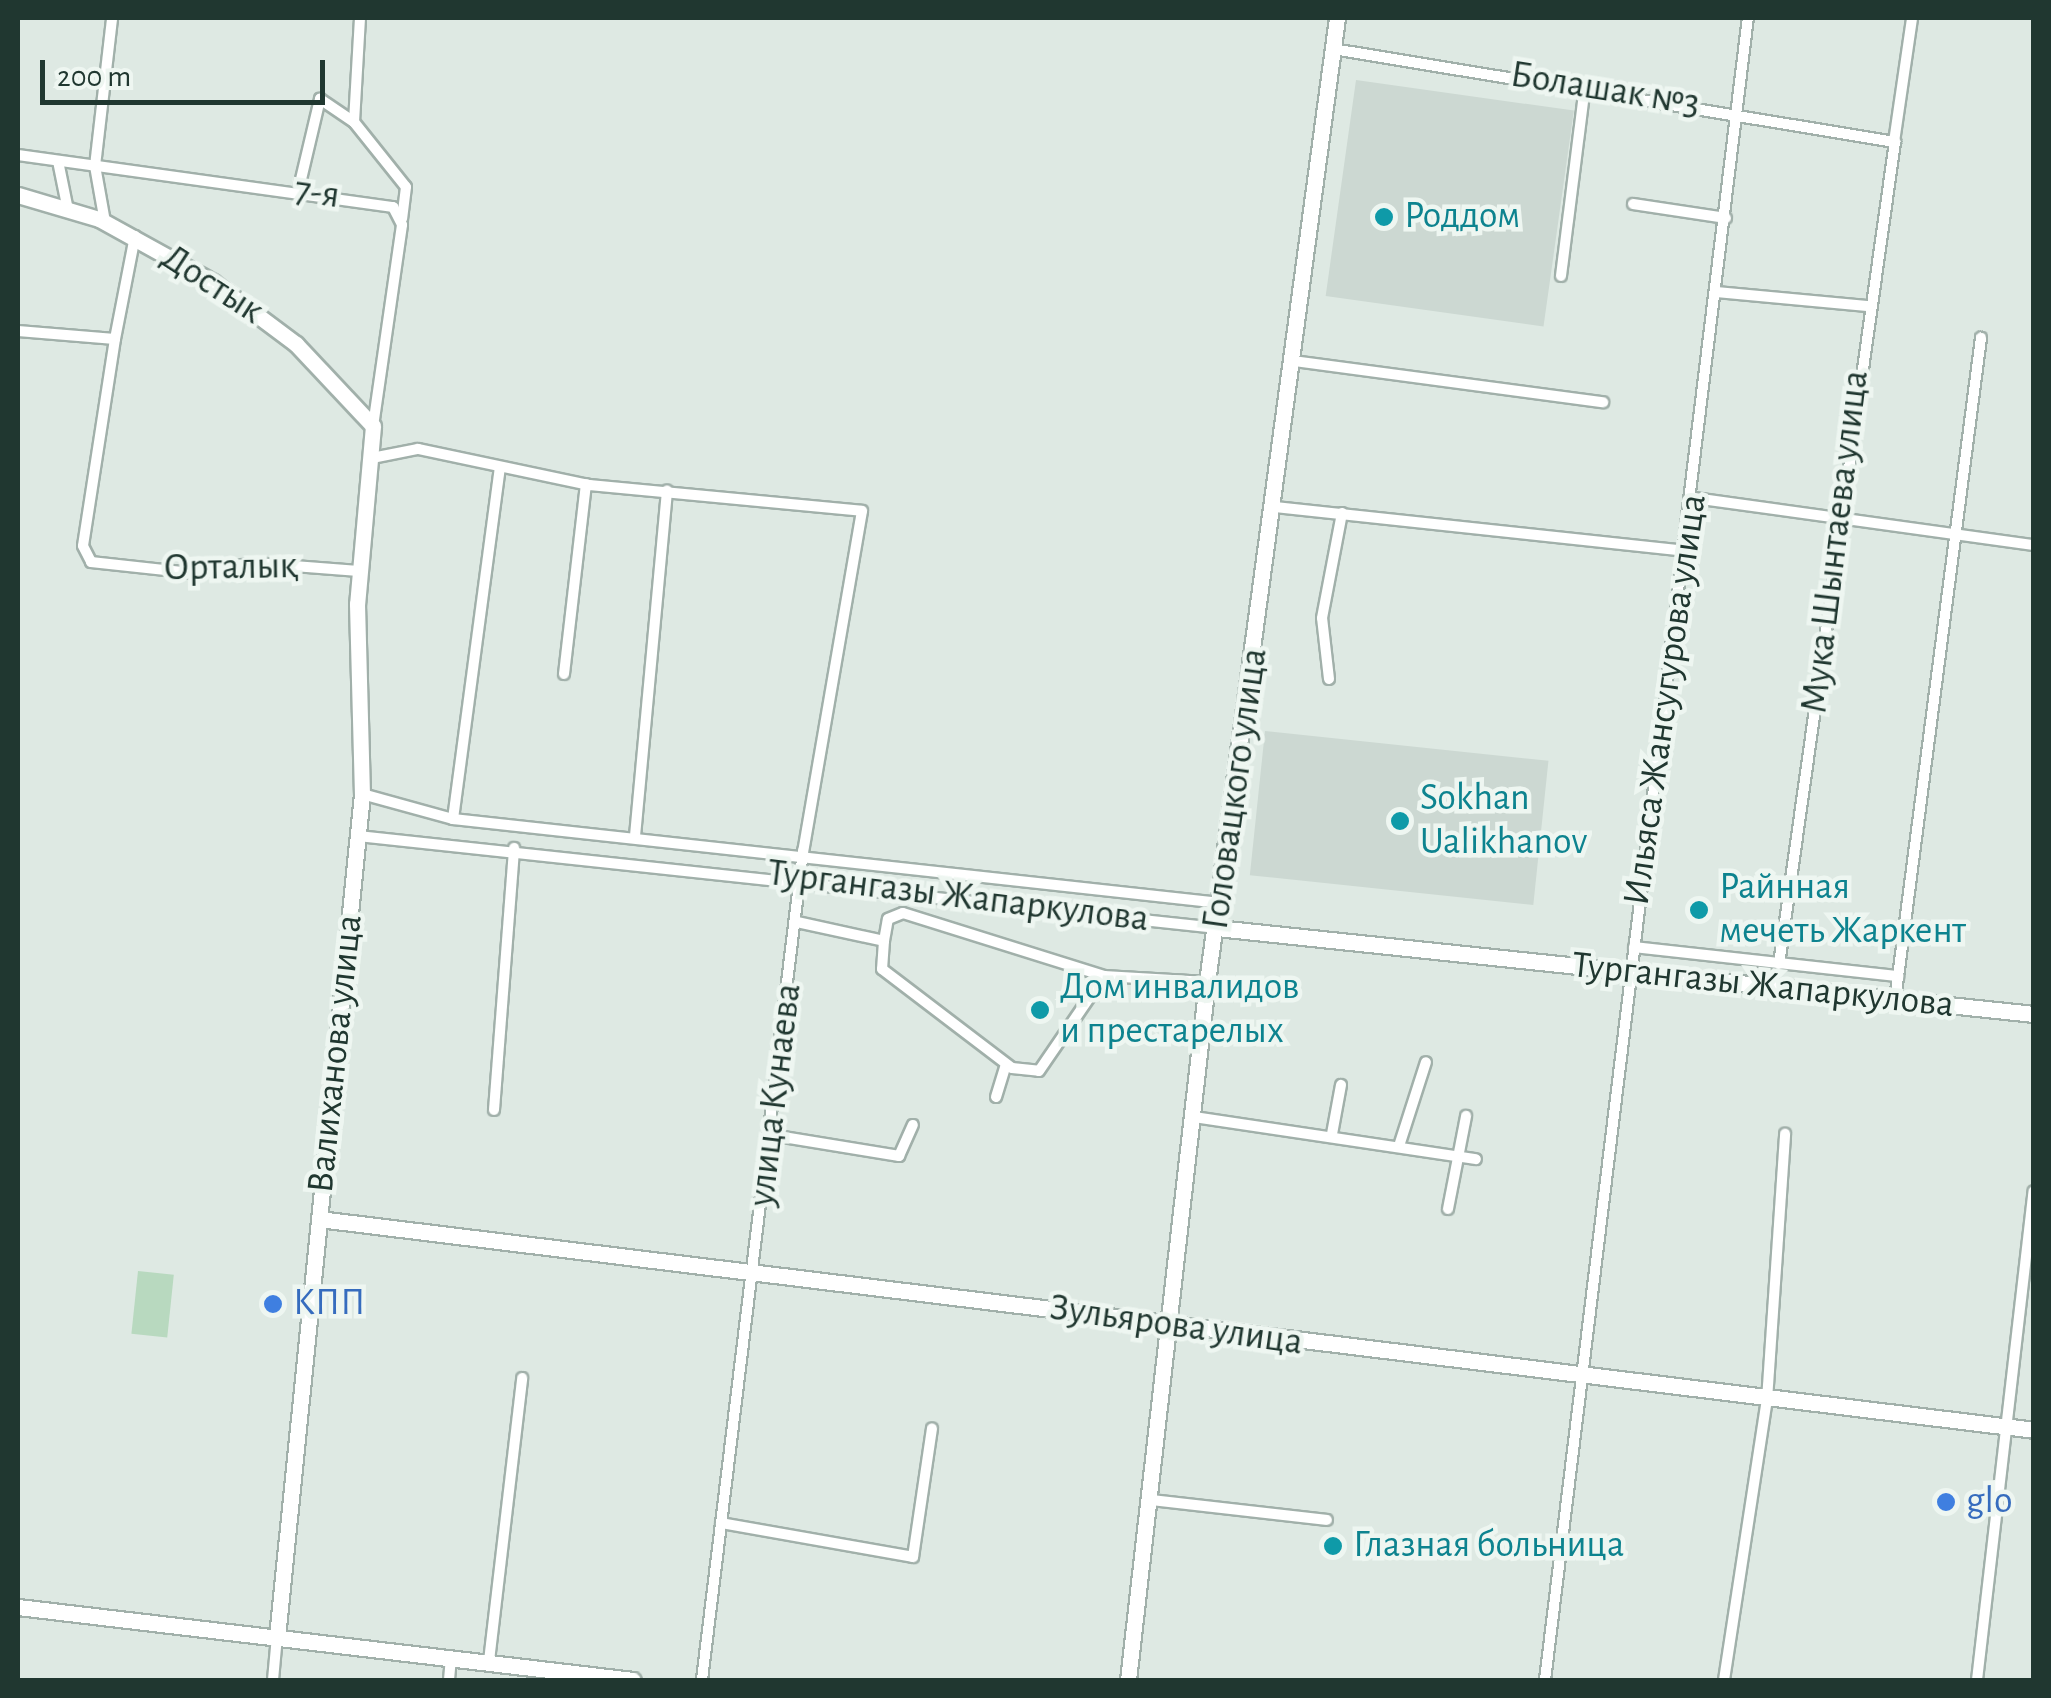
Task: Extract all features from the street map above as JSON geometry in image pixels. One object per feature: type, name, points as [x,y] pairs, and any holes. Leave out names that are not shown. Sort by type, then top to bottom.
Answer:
[{"type":"street","points":[[105,222],[95,166],[112,18]]},
{"type":"street","points":[[354,122],[360,18]]},
{"type":"street","name":"Головацкого улица","points":[[1128,1680],[1173,1329],[1207,982],[1275,508],[1338,18]]},
{"type":"street","name":"Ильяса Жансугурова улица","points":[[1545,1680],[1631,970],[1694,498],[1748,18]]},
{"type":"street","name":"Мука Шынтаева улица","points":[[1779,964],[1867,306],[1912,18]]},
{"type":"street","name":"Болашак №3","points":[[1333,49],[1876,134],[1894,142]]},
{"type":"street","points":[[1561,276],[1586,86]]},
{"type":"street","points":[[298,192],[320,98],[354,122],[406,187],[373,426]]},
{"type":"street","name":"7-я","points":[[18,156],[377,201],[402,225]]},
{"type":"street","points":[[58,161],[68,210]]},
{"type":"street","name":"Достык","points":[[18,195],[105,222],[134,236],[270,323],[373,426]]},
{"type":"street","points":[[1633,204],[1726,218]]},
{"type":"street","points":[[18,331],[115,339],[134,236]]},
{"type":"street","points":[[1716,292],[1867,306]]},
{"type":"street","points":[[1895,1000],[1981,338]]},
{"type":"street","name":"Орталық","points":[[115,339],[83,546],[91,562],[222,574],[255,563],[360,571]]},
{"type":"street","points":[[1294,361],[1603,402]]},
{"type":"street","name":"Валиханова улица","points":[[273,1680],[362,794],[360,571],[373,426]]},
{"type":"street","points":[[372,458],[418,449],[586,484],[667,490],[636,836]]},
{"type":"street","points":[[452,818],[500,467]]},
{"type":"street","points":[[564,674],[586,484]]},
{"type":"street","name":"улица Кунаева","points":[[667,490],[862,511],[803,851],[803,877],[702,1680]]},
{"type":"street","points":[[1694,498],[2034,545]]},
{"type":"street","points":[[1275,508],[1687,550]]},
{"type":"street","points":[[1328,680],[1322,618],[1342,513]]},
{"type":"street","name":"Тургангазы Жапаркулова","points":[[362,794],[452,818],[803,851],[1220,903]]},
{"type":"street","name":"Тургангазы Жапаркулова","points":[[358,836],[803,877],[1217,928],[2034,1014]]},
{"type":"street","points":[[494,1110],[514,848]]},
{"type":"street","points":[[1104,976],[1039,1071],[1006,1065],[882,969],[888,919],[914,914],[1104,976],[1207,982]]},
{"type":"street","points":[[797,922],[884,941]]},
{"type":"street","points":[[1634,947],[1898,976]]},
{"type":"street","points":[[1399,1146],[1426,1062]]},
{"type":"street","points":[[996,1097],[1006,1065]]},
{"type":"street","points":[[1332,1134],[1341,1084]]},
{"type":"street","points":[[1448,1209],[1453,1157],[1466,1116]]},
{"type":"street","points":[[1194,1117],[1332,1134],[1476,1159]]},
{"type":"street","points":[[771,1135],[900,1156],[913,1125]]},
{"type":"street","points":[[1724,1680],[1767,1400],[1786,1134]]},
{"type":"street","points":[[1976,1680],[2034,1191]]},
{"type":"street","name":"Зульярова улица","points":[[319,1219],[755,1267],[1173,1329],[2034,1430]]},
{"type":"street","points":[[489,1661],[522,1378]]},
{"type":"street","points":[[721,1523],[913,1556],[932,1428]]},
{"type":"street","points":[[1152,1500],[1327,1520]]},
{"type":"street","points":[[18,1607],[633,1680]]},
{"type":"street","points":[[449,1680],[451,1658]]},
{"type":"shaded area","points":[[1356,80],[1574,111],[1544,326],[1326,296]]},
{"type":"shaded area","points":[[1265,731],[1548,761],[1533,905],[1250,875]]},
{"type":"green space","points":[[138,1271],[174,1275],[167,1337],[131,1334]]},
{"type":"place","name":"Роддом","points":[[1384,217]]},
{"type":"place","name":"Sokhan Ualikhanov","points":[[1400,821]]},
{"type":"place","name":"Райнная мечеть Жаркент","points":[[1699,910]]},
{"type":"place","name":"Дом инвалидов и престарелых","points":[[1040,1010]]},
{"type":"place","name":"КПП","points":[[273,1304]]},
{"type":"place","name":"glo","points":[[1946,1502]]},
{"type":"place","name":"Глазная больница","points":[[1333,1546]]}]
